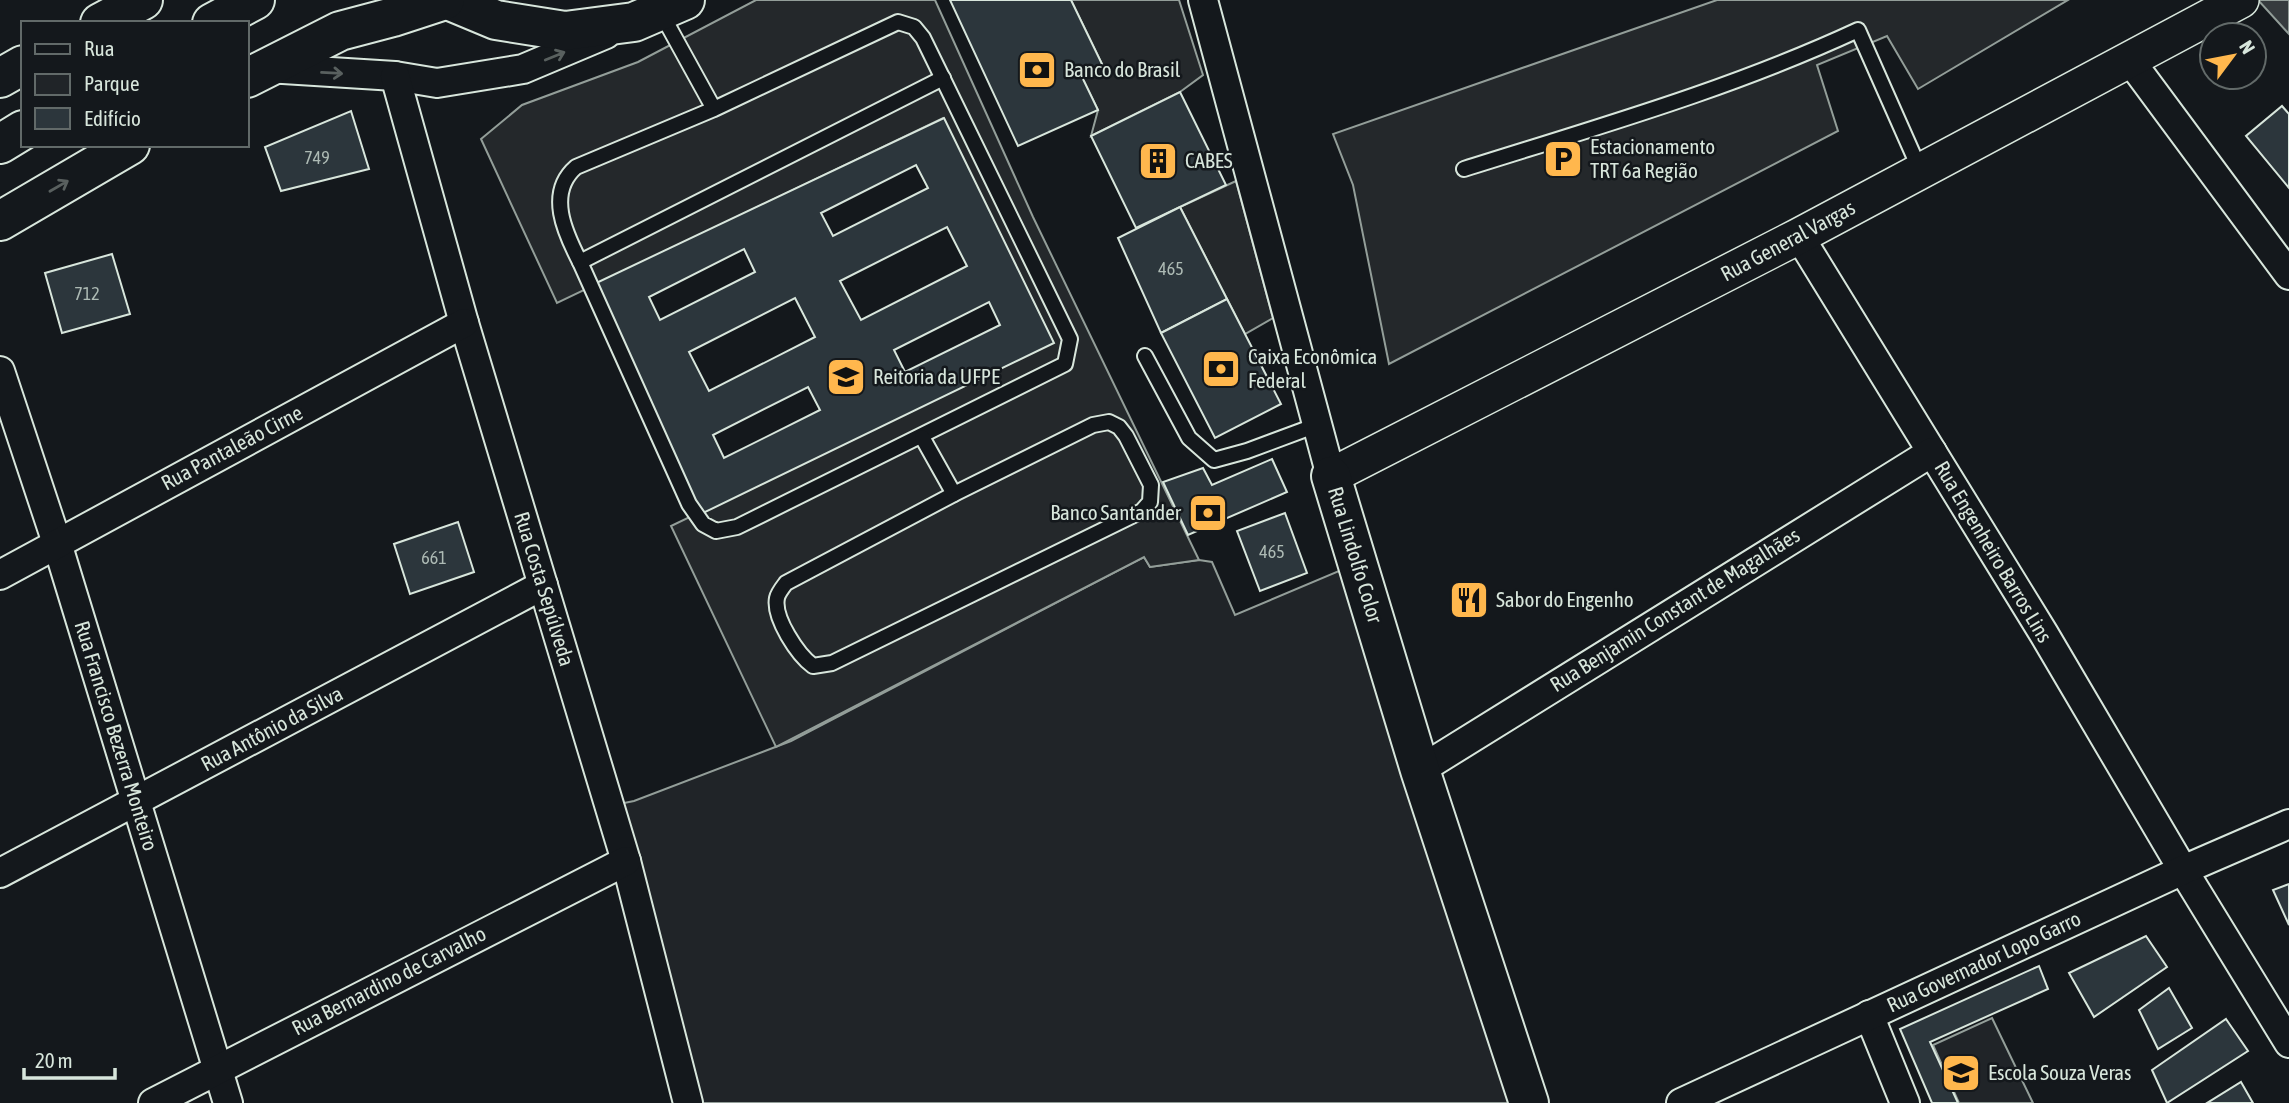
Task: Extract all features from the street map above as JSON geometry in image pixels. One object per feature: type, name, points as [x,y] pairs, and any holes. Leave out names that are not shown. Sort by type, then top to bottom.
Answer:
[{"type":"main road","points":[[104,21],[143,0]]},
{"type":"main road","points":[[216,21],[255,0]]},
{"type":"main road","points":[[255,73],[340,31],[446,0],[496,20],[565,32],[660,11]]},
{"type":"main road","points":[[0,78],[21,66]]},
{"type":"main road","points":[[0,144],[21,131]]},
{"type":"main road","points":[[0,221],[127,147]]},
{"type":"main road","name":"Rua Lindolfo Color","points":[[1331,477],[1420,770],[1528,1103]]},
{"type":"street","name":"Rua Lindolfo Color","points":[[1203,0],[1331,477]]},
{"type":"street","name":"Rua General Vargas","points":[[1331,477],[1799,236],[2241,0]]},
{"type":"street","points":[[255,73],[395,76],[437,83],[523,69],[660,11]]},
{"type":"street","points":[[2129,59],[2289,275]]},
{"type":"street","name":"Rua Costa Sepúlveda","points":[[395,76],[464,323],[626,861],[688,1103]]},
{"type":"street","name":"Rua Engenheiro Barros Lins","points":[[1799,236],[2044,634],[2289,1043]]},
{"type":"street","name":"Rua Pantaleão Cirne","points":[[0,575],[464,323]]},
{"type":"street","name":"Rua Francisco Bezerra Monteiro","points":[[0,371],[57,543],[228,1103]]},
{"type":"street","name":"Rua Benjamin Constant de Magalhães","points":[[1420,770],[1932,452]]},
{"type":"street","name":"Rua Antônio da Silva","points":[[0,873],[543,585]]},
{"type":"street","name":"Rua Governador Lopo Garro","points":[[1681,1103],[2183,870],[2289,824]]},
{"type":"street","name":"Rua Bernardino de Carvalho","points":[[153,1103],[626,861]]},
{"type":"street","points":[[1869,1015],[1905,1103]]},
{"type":"lane","points":[[660,11],[714,109]]},
{"type":"lane","points":[[898,22],[914,27],[923,38],[1070,339],[1065,364],[737,527],[716,531],[703,524],[689,504],[567,236],[559,212],[566,176],[576,167],[714,109],[898,22]]},
{"type":"lane","points":[[1464,169],[1679,101],[1796,59],[1858,30],[1920,171]]},
{"type":"lane","points":[[580,262],[943,78]]},
{"type":"lane","points":[[1144,356],[1189,438],[1213,460],[1247,451],[1317,425]]},
{"type":"lane","points":[[1109,422],[1119,427],[1126,436],[1151,485],[1150,502],[1142,512],[832,663],[813,666],[801,657],[778,615],[777,597],[786,583],[954,494],[1093,425],[1109,422]]},
{"type":"lane","points":[[922,437],[954,494]]},
{"type":"green space","points":[[1144,557],[1150,567],[1199,560],[1212,562],[1235,615],[1372,557],[1534,1103],[688,1103],[609,806],[634,801],[791,741]]},
{"type":"green space","points":[[1992,1018],[2033,1103],[1959,1103],[1933,1045]]},
{"type":"shaded area","points":[[756,0],[935,0],[1033,217],[1199,560],[1150,567],[1144,557],[776,747],[671,526],[1053,342],[943,118],[557,303],[481,139],[522,105],[638,62]]},
{"type":"shaded area","points":[[1071,0],[1179,0],[1203,75],[1180,92],[1091,136],[1098,110],[1081,75],[1102,64]]},
{"type":"shaded area","name":"Estacionamento TRT 6a Região","points":[[1717,0],[2068,0],[1918,89],[1887,36],[1817,65],[1838,131],[1389,364],[1353,185],[1333,134]]},
{"type":"shaded area","points":[[2258,0],[2289,0],[2289,34]]},
{"type":"shaded area","points":[[1236,181],[1273,318],[1245,334],[1180,207]]},
{"type":"building","name":"Banco do Brasil","points":[[950,0],[1071,0],[1102,64],[1081,75],[1098,110],[1018,146]]},
{"type":"building","name":"CABES","points":[[1180,92],[1226,185],[1136,228],[1091,136]]},
{"type":"building","points":[[2282,106],[2289,114],[2289,188],[2246,136]]},
{"type":"building","points":[[351,111],[369,169],[281,191],[265,147]]},
{"type":"building","points":[[944,118],[1054,343],[701,514],[592,285]],"holes":[[[916,165],[928,188],[833,236],[821,213]],[[947,227],[967,266],[861,320],[840,281]],[[744,249],[755,272],[660,320],[649,297]],[[795,298],[815,337],[709,391],[689,352]],[[989,302],[1000,325],[905,372],[894,350]],[[808,387],[820,410],[724,458],[713,435]]]},
{"type":"building","points":[[1180,207],[1227,299],[1161,333],[1118,238]]},
{"type":"building","points":[[112,254],[130,314],[62,333],[45,273]]},
{"type":"building","name":"Caixa Econômica Federal","points":[[1227,299],[1281,404],[1215,438],[1161,333]]},
{"type":"building","name":"Banco Santander","points":[[1272,459],[1287,492],[1188,535],[1163,482],[1203,468],[1212,485]]},
{"type":"building","points":[[1285,513],[1307,573],[1260,591],[1237,531]]},
{"type":"building","points":[[458,522],[474,572],[410,594],[394,544]]},
{"type":"building","points":[[2289,884],[2289,925],[2273,890]]},
{"type":"building","points":[[2146,936],[2167,967],[2094,1017],[2069,973]]},
{"type":"building","points":[[2039,966],[2048,989],[1930,1042],[1958,1103],[1932,1103],[1900,1029]]},
{"type":"building","points":[[2169,988],[2192,1028],[2158,1049],[2139,1010]]},
{"type":"building","points":[[2226,1019],[2248,1051],[2167,1103],[2152,1070]]},
{"type":"building","points":[[2241,1082],[2253,1103],[2207,1103]]},
{"type":"place","name":"Banco do Brasil","points":[[1037,70]]},
{"type":"place","name":"Estacionamento TRT 6a Região","points":[[1563,159]]},
{"type":"place","name":"CABES","points":[[1158,161]]},
{"type":"place","name":"Caixa Econômica Federal","points":[[1221,369]]},
{"type":"place","name":"Reitoria da UFPE","points":[[846,377]]},
{"type":"place","name":"Banco Santander","points":[[1208,513]]},
{"type":"place","name":"Sabor do Engenho","points":[[1469,600]]},
{"type":"place","name":"Escola Souza Veras","points":[[1961,1073]]}]
